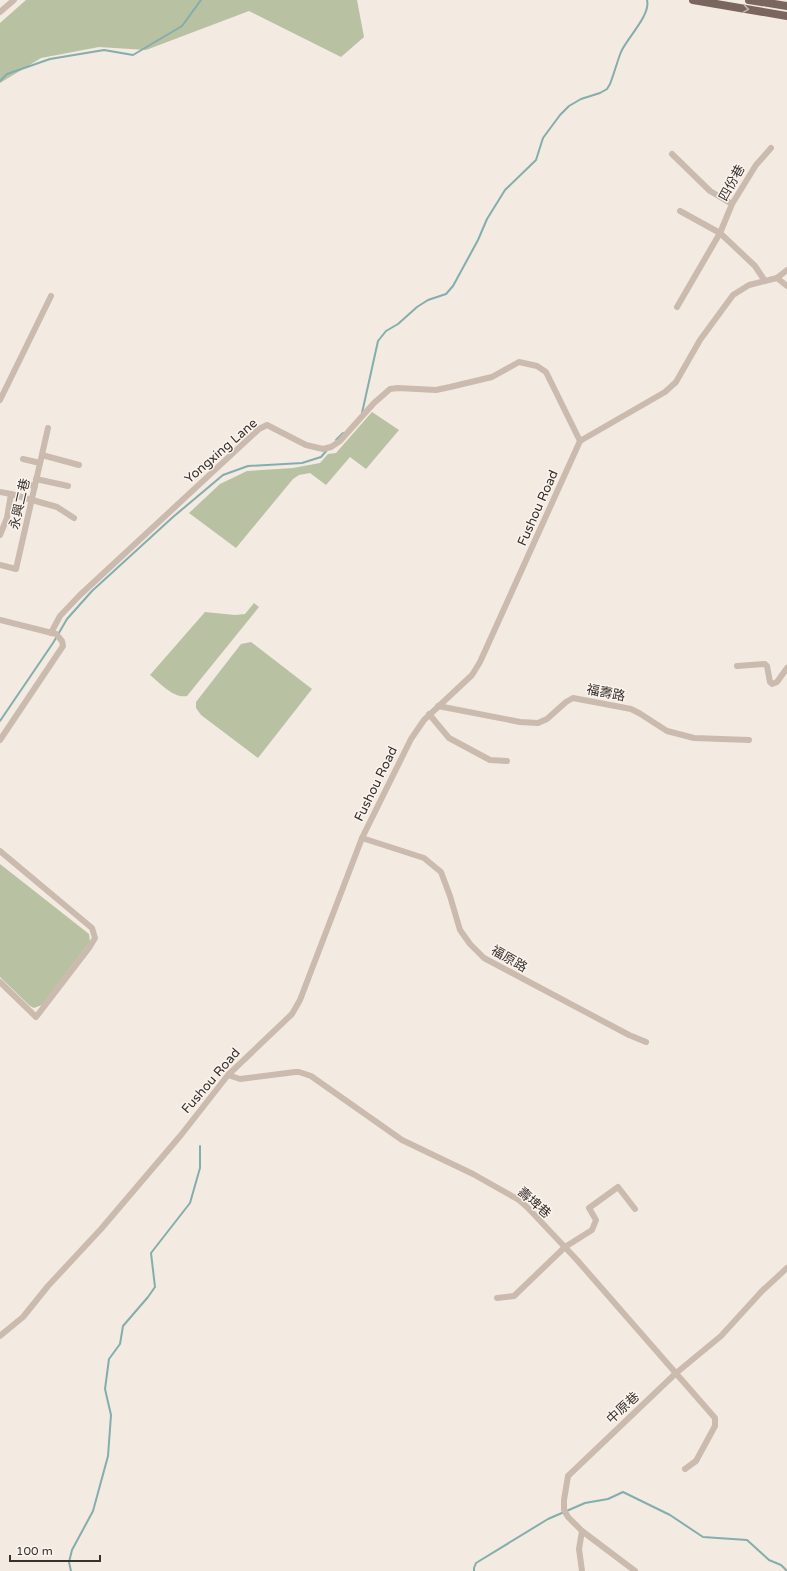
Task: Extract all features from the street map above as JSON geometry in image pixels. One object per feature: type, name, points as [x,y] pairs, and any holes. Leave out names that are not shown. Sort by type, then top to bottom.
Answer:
[{"type":"main road","points":[[693,0],[787,16]]},
{"type":"main road","points":[[749,0],[787,6]]},
{"type":"street","points":[[0,12],[14,0]]},
{"type":"street","name":"四份巷","points":[[677,308],[720,233],[732,204],[756,164],[771,148]]},
{"type":"street","points":[[672,154],[710,191],[732,204]]},
{"type":"street","points":[[680,211],[720,233],[755,266],[765,281]]},
{"type":"street","points":[[580,441],[665,392],[676,382],[700,340],[733,295],[749,285],[777,278],[787,270]]},
{"type":"street","points":[[777,278],[787,286]]},
{"type":"street","points":[[0,400],[51,296]]},
{"type":"street","name":"Yongxing Lane","points":[[56,635],[60,616],[80,595],[259,429],[268,425],[306,445],[323,449],[340,442],[374,403],[390,389],[442,389],[492,377],[512,365],[519,362],[525,362],[538,366],[546,372],[580,441]]},
{"type":"street","name":"永興二巷","points":[[0,565],[16,569],[48,428]]},
{"type":"street","name":"Fushou Road","points":[[0,1336],[23,1317],[48,1286],[101,1229],[228,1075],[292,1014],[300,1000],[362,838],[411,738],[429,714],[472,675],[480,662],[580,441]]},
{"type":"street","points":[[42,455],[79,464]]},
{"type":"street","points":[[23,459],[40,463]]},
{"type":"street","points":[[36,479],[68,486]]},
{"type":"street","points":[[21,483],[35,486]]},
{"type":"street","points":[[0,492],[57,507],[74,518]]},
{"type":"street","points":[[0,535],[6,518],[11,494]]},
{"type":"street","points":[[0,620],[56,635],[63,646],[0,740]]},
{"type":"street","points":[[737,666],[765,664],[768,666],[770,682],[772,684],[777,682],[787,668]]},
{"type":"street","name":"福壽路","points":[[438,706],[520,722],[538,722],[547,719],[566,702],[573,698],[631,709],[640,713],[667,731],[694,738],[749,740]]},
{"type":"street","points":[[429,714],[449,738],[490,760],[507,761]]},
{"type":"street","name":"福原路","points":[[362,838],[424,858],[441,872],[460,930],[470,944],[484,958],[629,1035],[646,1042]]},
{"type":"street","points":[[0,851],[92,928],[95,938],[36,1017],[0,982]]},
{"type":"street","name":"壽埤巷","points":[[228,1075],[240,1079],[295,1072],[311,1076],[402,1140],[473,1174],[519,1200],[565,1247],[715,1418],[715,1426],[696,1460],[686,1469]]},
{"type":"street","points":[[498,1298],[514,1296],[565,1247],[592,1230],[596,1220],[590,1208],[618,1187],[635,1209]]},
{"type":"street","name":"中原巷","points":[[635,1571],[582,1531],[568,1517],[564,1510],[568,1476],[675,1374],[721,1336],[762,1291],[787,1268]]},
{"type":"street","points":[[582,1531],[579,1549],[582,1571]]},
{"type":"green space","points":[[26,0],[357,0],[364,37],[341,57],[249,11],[146,50],[99,47],[41,58],[0,83],[0,23]]},
{"type":"green space","points":[[372,412],[399,430],[366,469],[350,457],[326,485],[310,473],[299,475],[293,479],[236,548],[189,513],[220,484],[247,471],[293,468],[320,463],[328,454],[336,453]]},
{"type":"green space","points":[[254,603],[259,607],[187,696],[172,693],[150,675],[205,612],[235,615],[245,614]]},
{"type":"green space","points":[[251,642],[312,689],[258,758],[201,715],[196,708],[196,702],[241,644]]},
{"type":"green space","points":[[0,864],[89,934],[90,942],[42,1005],[34,1008],[30,1006],[0,977]]},
{"type":"waterway","points":[[0,81],[7,74],[50,59],[104,50],[133,55],[182,26],[201,0]]},
{"type":"waterway","points":[[362,413],[378,341],[386,331],[398,324],[417,307],[428,300],[446,294],[453,286],[478,240],[487,219],[505,190],[536,160],[543,138],[560,115],[569,106],[581,99],[600,93],[607,89],[621,52],[642,19],[647,6],[647,0]]},
{"type":"waterway","points":[[336,440],[343,433]]},
{"type":"waterway","points":[[0,721],[53,643],[67,619],[92,591],[173,517],[223,475],[248,466],[302,463],[321,457],[328,449]]},
{"type":"waterway","points":[[71,1571],[69,1562],[72,1550],[93,1511],[108,1456],[111,1415],[105,1389],[109,1359],[120,1344],[123,1326],[155,1287],[151,1253],[190,1203],[200,1168],[200,1146]]},
{"type":"waterway","points":[[474,1571],[476,1563],[548,1519],[585,1503],[608,1499],[623,1492],[670,1515],[703,1537],[747,1540],[769,1560],[781,1565],[787,1571]]}]
